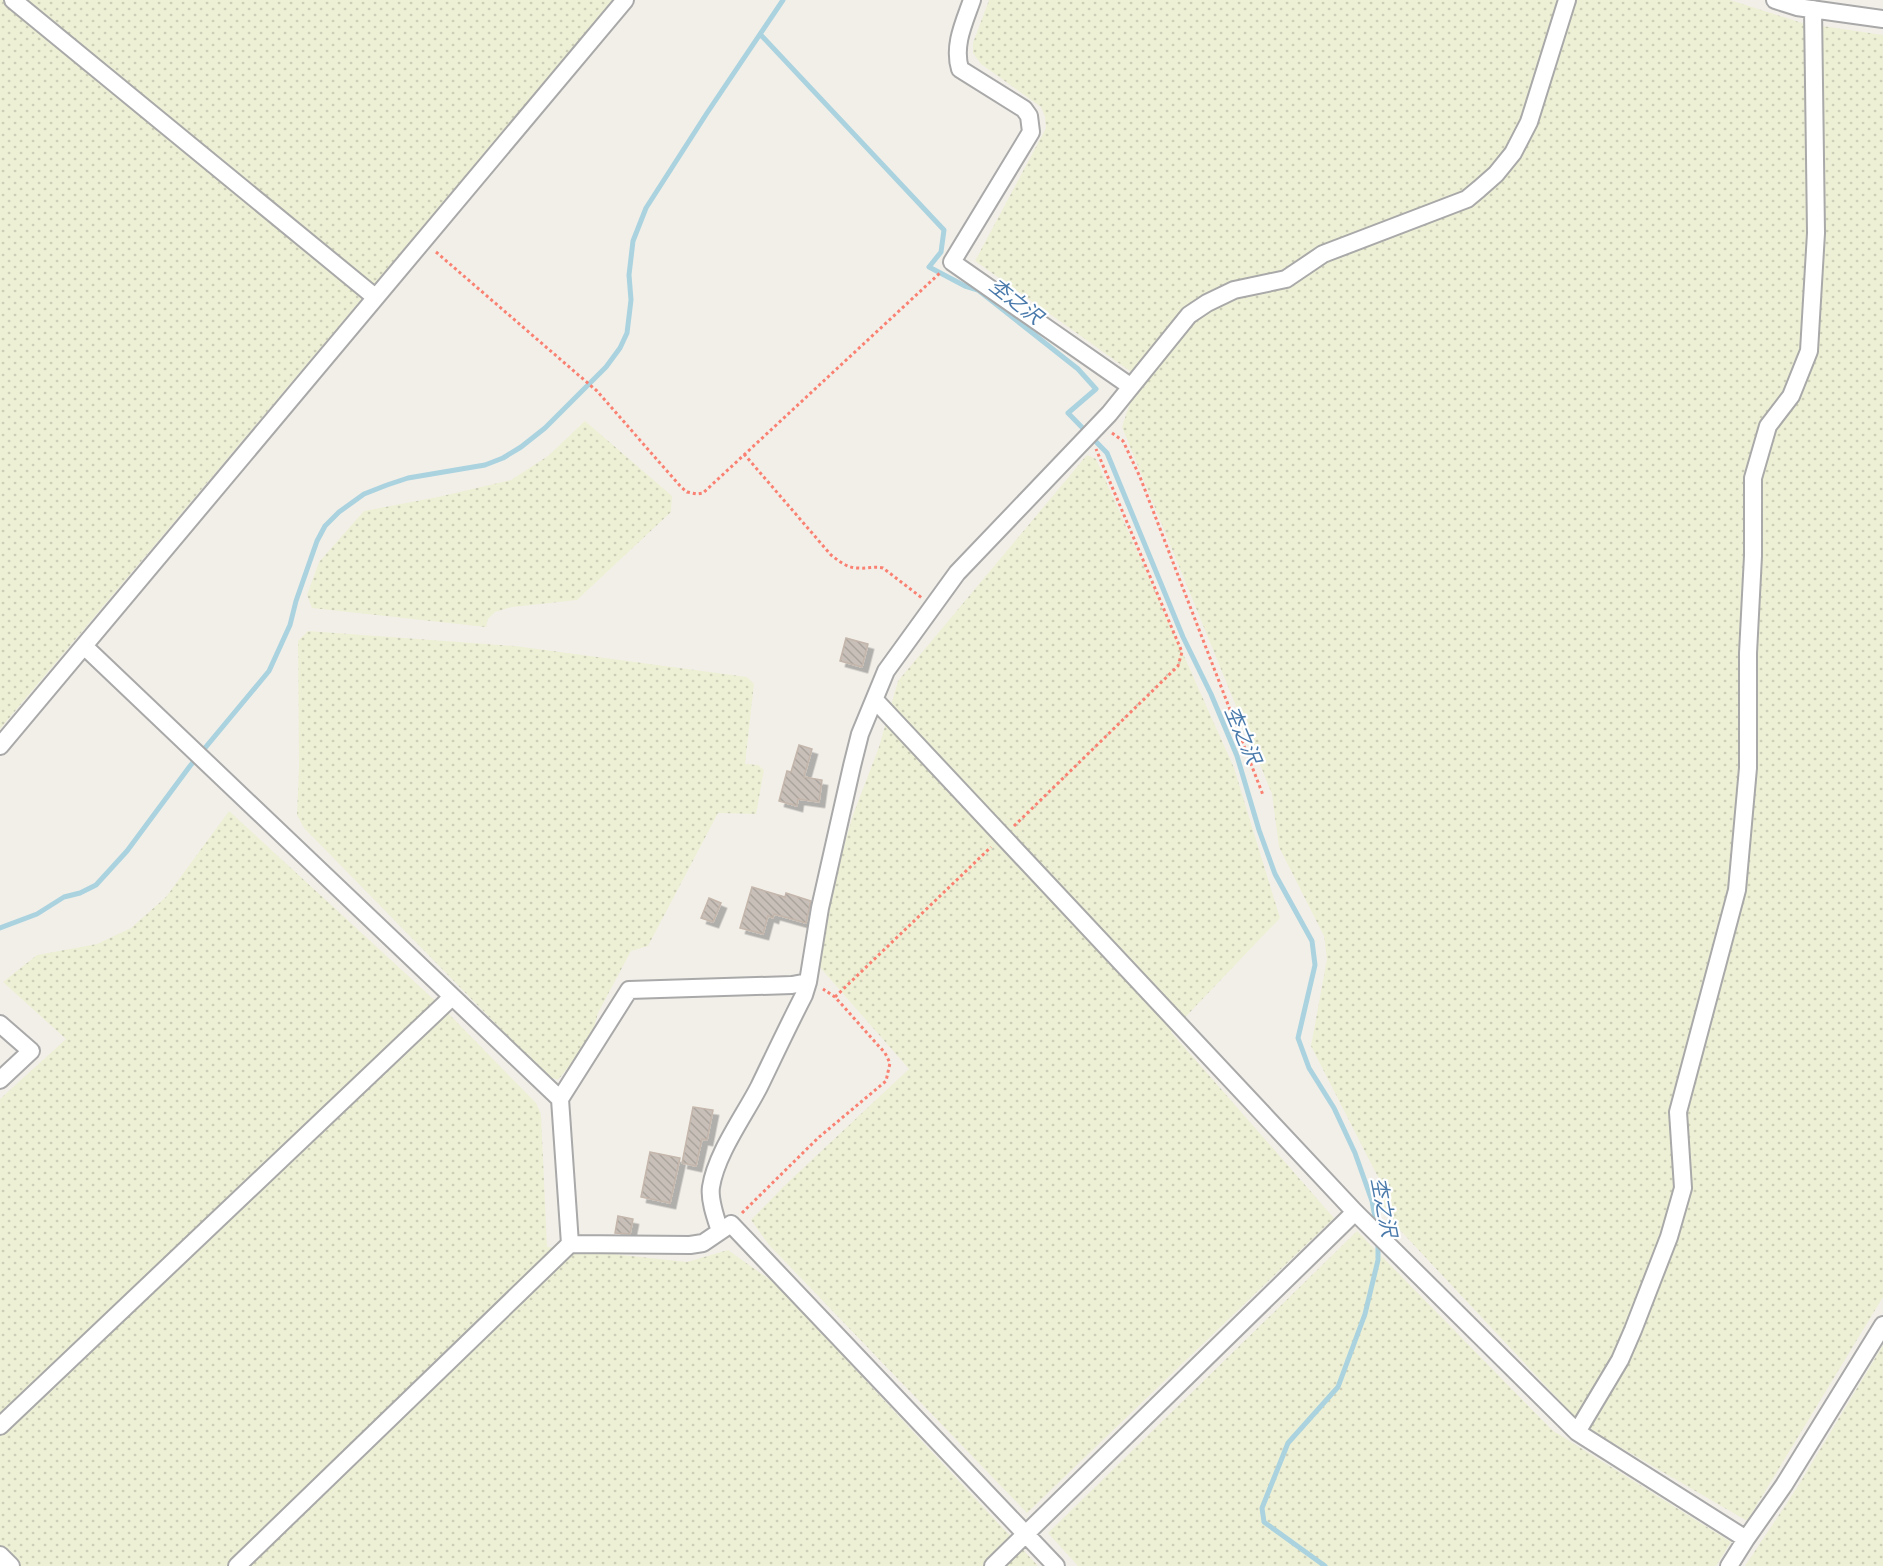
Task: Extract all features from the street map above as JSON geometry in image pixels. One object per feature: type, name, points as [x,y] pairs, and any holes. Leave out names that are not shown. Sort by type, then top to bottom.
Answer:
[{"type":"street","points":[[13,0],[375,297]]},
{"type":"street","points":[[0,746],[625,0]]},
{"type":"street","points":[[972,0],[957,43],[956,56],[960,69],[1024,109],[1029,116],[1031,132],[952,262],[1130,386]]},
{"type":"street","points":[[1056,1566],[716,1218],[710,1190],[713,1177],[804,995],[820,908],[860,734],[886,671],[932,606],[957,573],[1102,420],[1190,315],[1207,303],[1234,290],[1286,279],[1323,254],[1467,199],[1496,174],[1513,153],[1528,122],[1567,0]]},
{"type":"street","points":[[1775,0],[1813,9],[1883,19]]},
{"type":"street","points":[[1577,1432],[1620,1360],[1669,1237],[1683,1188],[1678,1112],[1737,890],[1748,768],[1748,653],[1753,556],[1753,478],[1768,426],[1791,396],[1809,351],[1816,233],[1813,9]]},
{"type":"street","points":[[84,646],[560,1100]]},
{"type":"street","points":[[875,700],[1355,1212],[1577,1432],[1746,1539]]},
{"type":"street","points":[[570,1244],[560,1100],[629,990],[792,985],[808,982]]},
{"type":"street","points":[[0,1426],[452,997]]},
{"type":"street","points":[[0,1024],[31,1051],[0,1080]]},
{"type":"street","points":[[993,1566],[1355,1212]]},
{"type":"street","points":[[237,1566],[570,1244],[690,1245],[704,1243],[725,1228]]},
{"type":"street","points":[[1729,1566],[1784,1485],[1883,1325]]},
{"type":"street","points":[[0,1555],[10,1566]]},
{"type":"path","points":[[423,241],[597,391],[671,478],[687,492],[697,494],[703,492],[952,262]]},
{"type":"path","points":[[1102,420],[1113,434],[1123,441],[1140,477],[1263,795]]},
{"type":"path","points":[[835,997],[1178,666],[1182,652],[1094,444],[1086,436]]},
{"type":"path","points":[[744,454],[831,555],[851,567],[883,568],[932,606]]},
{"type":"path","points":[[725,1228],[818,1138],[886,1081],[890,1063],[885,1053],[835,997],[808,982]]},
{"type":"green space","points":[[0,0],[613,0],[0,729]]},
{"type":"green space","points":[[989,0],[1730,0],[1802,23],[1883,35],[1883,1297],[1747,1521],[1594,1432],[1572,1414],[1383,1212],[1378,1177],[1311,1046],[1327,959],[1324,936],[1279,847],[1272,794],[1122,427],[1132,397],[1144,381],[975,261],[1046,128],[1041,107],[981,64],[973,53],[973,43]]},
{"type":"green space","points":[[585,421],[672,496],[671,512],[577,600],[512,607],[495,612],[488,619],[486,627],[312,608],[307,595],[319,562],[364,511],[511,480],[548,456]]},
{"type":"green space","points":[[1087,455],[1096,459],[1234,768],[1280,918],[1171,1032],[1334,1218],[1027,1513],[769,1245],[751,1220],[909,1069],[818,965],[834,880],[853,815],[879,747],[898,681]]},
{"type":"green space","points":[[308,631],[515,646],[747,677],[754,684],[745,764],[758,765],[764,770],[756,814],[718,813],[648,946],[631,951],[598,1013],[591,1039],[558,1080],[546,1075],[304,828],[297,815],[298,641]]},
{"type":"green space","points":[[229,811],[442,1007],[536,1103],[541,1114],[547,1247],[687,1262],[728,1250],[776,1284],[1038,1566],[0,1566],[0,1099],[66,1039],[3,982],[37,955],[97,944],[131,928],[166,897]]},
{"type":"green space","points":[[1357,1231],[1552,1430],[1731,1542],[1716,1566],[1078,1566],[1048,1533]]},
{"type":"green space","points":[[1883,1345],[1883,1566],[1745,1566],[1798,1486]]},
{"type":"building","points":[[846,638],[868,644],[862,667],[840,661]]},
{"type":"building","points":[[799,745],[812,749],[804,777],[822,780],[819,802],[798,799],[797,806],[779,801],[787,771],[791,772]]},
{"type":"building","points":[[752,887],[785,897],[786,893],[811,901],[806,923],[774,914],[773,918],[768,916],[763,934],[740,928]]},
{"type":"building","points":[[709,898],[721,903],[713,922],[701,918]]},
{"type":"building","points":[[693,1107],[713,1110],[707,1140],[702,1139],[696,1166],[682,1163]]},
{"type":"building","points":[[650,1152],[680,1158],[670,1203],[641,1197]]},
{"type":"building","points":[[618,1216],[633,1219],[630,1234],[615,1233]]},
{"type":"waterway","points":[[0,928],[37,914],[64,897],[80,893],[96,885],[127,851],[190,766],[269,671],[290,625],[317,541],[325,526],[339,512],[364,494],[408,478],[485,465],[503,458],[545,428],[606,367],[620,348],[627,333],[631,300],[629,275],[633,241],[646,208],[783,0]]},
{"type":"waterway","name":"杢之沢","points":[[760,34],[944,230],[941,252],[929,267],[965,286],[978,290],[1078,369],[1096,389],[1068,413],[1107,453],[1183,637],[1211,694],[1237,756],[1275,874],[1312,941],[1315,965],[1298,1038],[1309,1068],[1334,1108],[1355,1153],[1372,1201],[1377,1228]]},
{"type":"waterway","name":"杢之沢","points":[[1325,1566],[1264,1522],[1262,1508],[1288,1443],[1338,1387],[1365,1314],[1378,1260],[1378,1240]]}]
